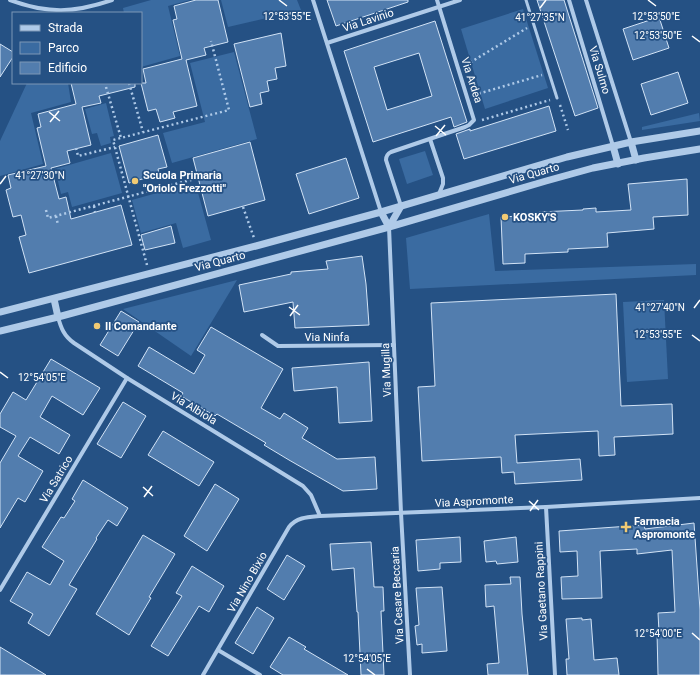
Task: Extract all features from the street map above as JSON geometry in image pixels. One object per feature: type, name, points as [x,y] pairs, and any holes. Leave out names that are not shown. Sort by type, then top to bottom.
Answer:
[{"type":"street","points":[[10,0],[27,7],[42,10],[75,10],[112,0]]},
{"type":"street","points":[[313,0],[380,212],[389,227],[401,206],[386,157],[391,152],[465,127],[472,123]]},
{"type":"street","name":"Via Ardea","points":[[437,0],[474,116],[472,123]]},
{"type":"street","name":"Via Lavinio","points":[[327,43],[460,0]]},
{"type":"street","name":"Via Sulmo","points":[[569,0],[613,146]]},
{"type":"street","name":"Via Sulmo","points":[[586,0],[631,142]]},
{"type":"street","name":"Via Quarto","points":[[0,312],[149,275],[256,246],[380,212],[568,157],[631,142],[700,131]]},
{"type":"street","points":[[430,138],[443,178],[440,194]]},
{"type":"street","points":[[631,142],[636,160]]},
{"type":"street","points":[[613,146],[618,164]]},
{"type":"street","name":"Via Quarto","points":[[0,331],[58,317],[389,227],[546,181],[636,160],[700,149]]},
{"type":"street","name":"Via Mugilla","points":[[389,227],[401,513]]},
{"type":"street","points":[[54,299],[58,317]]},
{"type":"street","name":"Via Albiola","points":[[58,317],[63,332],[67,338],[127,378],[303,486],[311,495],[320,516]]},
{"type":"street","name":"Via Ninfa","points":[[262,335],[278,346],[394,345]]},
{"type":"street","name":"Via Satrico","points":[[0,590],[127,378]]},
{"type":"street","name":"Via Aspromonte","points":[[320,516],[546,507],[700,498]]},
{"type":"street","name":"Via Gaetano Rappini","points":[[546,507],[555,675]]},
{"type":"street","name":"Via Cesare Beccaria","points":[[401,513],[410,675]]},
{"type":"street","name":"Via Nino Bixio","points":[[203,675],[293,522],[300,519],[320,516]]},
{"type":"street","points":[[218,650],[260,675]]},
{"type":"lane","points":[[526,0],[557,98]]},
{"type":"path","points":[[459,70],[534,24]]},
{"type":"path","points":[[149,275],[113,140],[230,110],[211,41]]},
{"type":"path","points":[[468,96],[549,73]]},
{"type":"path","points":[[130,84],[143,132]]},
{"type":"path","points":[[106,87],[121,138]]},
{"type":"path","points":[[472,123],[557,98],[568,130]]},
{"type":"path","points":[[76,148],[78,156],[115,147]]},
{"type":"path","points":[[46,210],[48,218],[198,178]]},
{"type":"path","points":[[94,206],[95,212]]},
{"type":"path","points":[[243,206],[256,246]]},
{"type":"path","points":[[56,216],[58,225]]},
{"type":"green space","points":[[151,0],[190,0],[168,6],[180,56],[142,67],[142,12],[124,12],[123,8]]},
{"type":"green space","points":[[221,0],[297,0],[301,10],[228,27]]},
{"type":"green space","points":[[523,9],[548,88],[485,109],[461,29]]},
{"type":"green space","points":[[234,52],[257,139],[172,163],[163,133],[205,122],[190,63]]},
{"type":"green space","points":[[27,84],[68,84],[71,102],[31,113],[43,164],[0,176],[0,141]]},
{"type":"green space","points":[[106,103],[114,136],[110,137],[111,143],[101,146],[97,133],[92,134],[85,109]]},
{"type":"green space","points":[[699,113],[700,121],[642,130],[642,127]]},
{"type":"green space","points":[[425,151],[433,175],[407,184],[399,159]]},
{"type":"green space","points":[[111,153],[122,193],[72,207],[68,192],[61,194],[55,169]]},
{"type":"green space","points":[[178,187],[180,194],[197,189],[211,240],[183,248],[176,223],[141,233],[132,200]]},
{"type":"green space","points":[[489,214],[495,271],[696,264],[696,275],[410,289],[406,238]]},
{"type":"green space","points":[[237,280],[191,356],[123,309]]},
{"type":"green space","points":[[664,300],[668,379],[627,382],[623,302]]},
{"type":"building","points":[[196,0],[218,0],[228,42],[204,48],[206,55],[186,60],[197,106],[173,112],[175,118],[160,122],[156,109],[148,111],[141,84],[146,83],[143,69],[182,59],[173,20],[177,19],[174,6]]},
{"type":"building","points":[[327,0],[408,0],[408,2],[336,26]]},
{"type":"building","points":[[537,0],[564,0],[598,108],[575,116]]},
{"type":"building","points":[[659,17],[669,48],[633,60],[623,29]]},
{"type":"building","points":[[435,21],[467,122],[454,127],[451,117],[373,142],[344,51]],"holes":[[[419,53],[432,96],[387,110],[374,67]]]},
{"type":"building","points":[[281,33],[286,66],[275,68],[277,79],[267,81],[269,91],[260,93],[262,104],[250,107],[234,44]]},
{"type":"building","points":[[0,44],[12,51],[12,59],[0,77]]},
{"type":"building","points":[[678,72],[688,103],[651,115],[641,84]]},
{"type":"building","points":[[71,84],[135,84],[135,87],[99,96],[101,103],[82,107],[91,145],[67,151],[70,163],[51,168],[59,199],[66,197],[71,219],[121,205],[132,245],[29,273],[19,237],[26,235],[21,215],[13,217],[6,190],[11,188],[8,175],[46,166],[37,128],[41,127],[38,114],[76,104]]},
{"type":"building","points":[[549,106],[556,131],[464,159],[456,134]]},
{"type":"building","points":[[158,135],[167,167],[158,169],[159,174],[129,183],[119,146]]},
{"type":"building","points":[[250,142],[265,200],[208,216],[193,158]]},
{"type":"building","points":[[346,158],[359,198],[309,214],[296,174]]},
{"type":"building","points":[[687,179],[688,215],[653,217],[654,229],[607,233],[608,247],[568,249],[568,252],[525,254],[525,263],[503,264],[501,217],[539,215],[539,212],[596,208],[596,212],[631,210],[628,184]]},
{"type":"building","points":[[171,226],[175,243],[145,250],[141,235]]},
{"type":"building","points":[[362,256],[369,325],[295,328],[293,302],[244,312],[239,285],[291,274],[291,272],[328,269],[326,261]]},
{"type":"building","points":[[616,294],[621,406],[672,404],[673,434],[614,437],[615,455],[599,456],[598,431],[515,435],[517,463],[580,459],[582,480],[515,484],[514,472],[502,473],[501,457],[422,461],[418,387],[435,386],[431,303]]},
{"type":"building","points":[[121,311],[139,322],[118,356],[100,345]]},
{"type":"building","points":[[211,327],[283,369],[261,408],[280,419],[284,413],[308,428],[302,438],[337,459],[375,457],[377,489],[343,491],[264,445],[266,443],[217,414],[215,416],[181,396],[183,393],[138,366],[149,347],[194,374],[205,355],[197,350]]},
{"type":"building","points":[[51,359],[100,388],[83,415],[52,396],[40,417],[70,435],[59,454],[30,437],[18,456],[43,471],[25,502],[18,498],[0,528],[0,463],[16,436],[0,427],[0,414],[13,392],[26,400]]},
{"type":"building","points":[[369,362],[372,421],[339,423],[337,387],[294,391],[292,368]]},
{"type":"building","points":[[123,402],[146,416],[121,458],[97,444]]},
{"type":"building","points":[[163,431],[214,462],[199,486],[148,455]]},
{"type":"building","points":[[83,480],[128,508],[117,526],[108,520],[96,538],[97,539],[69,585],[77,589],[49,636],[28,623],[33,614],[10,601],[27,572],[50,585],[64,561],[42,547],[61,517],[64,518],[75,501],[72,499]]},
{"type":"building","points":[[215,484],[239,499],[207,551],[184,536]]},
{"type":"building","points":[[694,523],[700,610],[700,675],[658,675],[658,613],[675,612],[672,550],[637,554],[637,549],[600,551],[602,598],[562,599],[561,577],[578,576],[577,551],[560,552],[559,531],[644,525],[645,529]]},
{"type":"building","points":[[143,535],[175,554],[149,597],[151,598],[129,635],[96,614]]},
{"type":"building","points":[[460,537],[461,562],[440,563],[440,569],[418,571],[416,540]]},
{"type":"building","points":[[516,537],[518,562],[497,564],[496,561],[486,562],[484,541]]},
{"type":"building","points":[[371,542],[374,587],[383,587],[384,611],[381,611],[384,675],[361,675],[354,568],[332,570],[330,544]]},
{"type":"building","points":[[287,555],[305,566],[284,600],[267,589]]},
{"type":"building","points":[[192,566],[224,586],[209,612],[199,606],[168,656],[151,646],[182,596],[176,593]]},
{"type":"building","points":[[510,577],[520,577],[528,675],[488,675],[487,664],[499,663],[494,606],[486,607],[485,585],[511,584]]},
{"type":"building","points":[[442,587],[447,651],[422,653],[422,644],[417,645],[415,626],[419,625],[416,588]]},
{"type":"building","points":[[257,607],[274,618],[253,654],[235,643]]},
{"type":"building","points":[[582,618],[582,620],[591,619],[594,660],[617,658],[619,675],[567,675],[566,659],[569,659],[566,619]]},
{"type":"building","points":[[289,637],[306,647],[304,649],[348,675],[283,675],[270,667]]},
{"type":"building","points":[[0,647],[46,675],[0,675]]},
{"type":"place","name":"Scuola Primaria \"Oriolo Frezzotti\"","points":[[135,181]]},
{"type":"place","name":"KOSKY'S","points":[[505,217]]},
{"type":"place","name":"Il Comandante","points":[[97,326]]},
{"type":"place","name":"Farmacia Aspromonte","points":[[626,527]]}]
